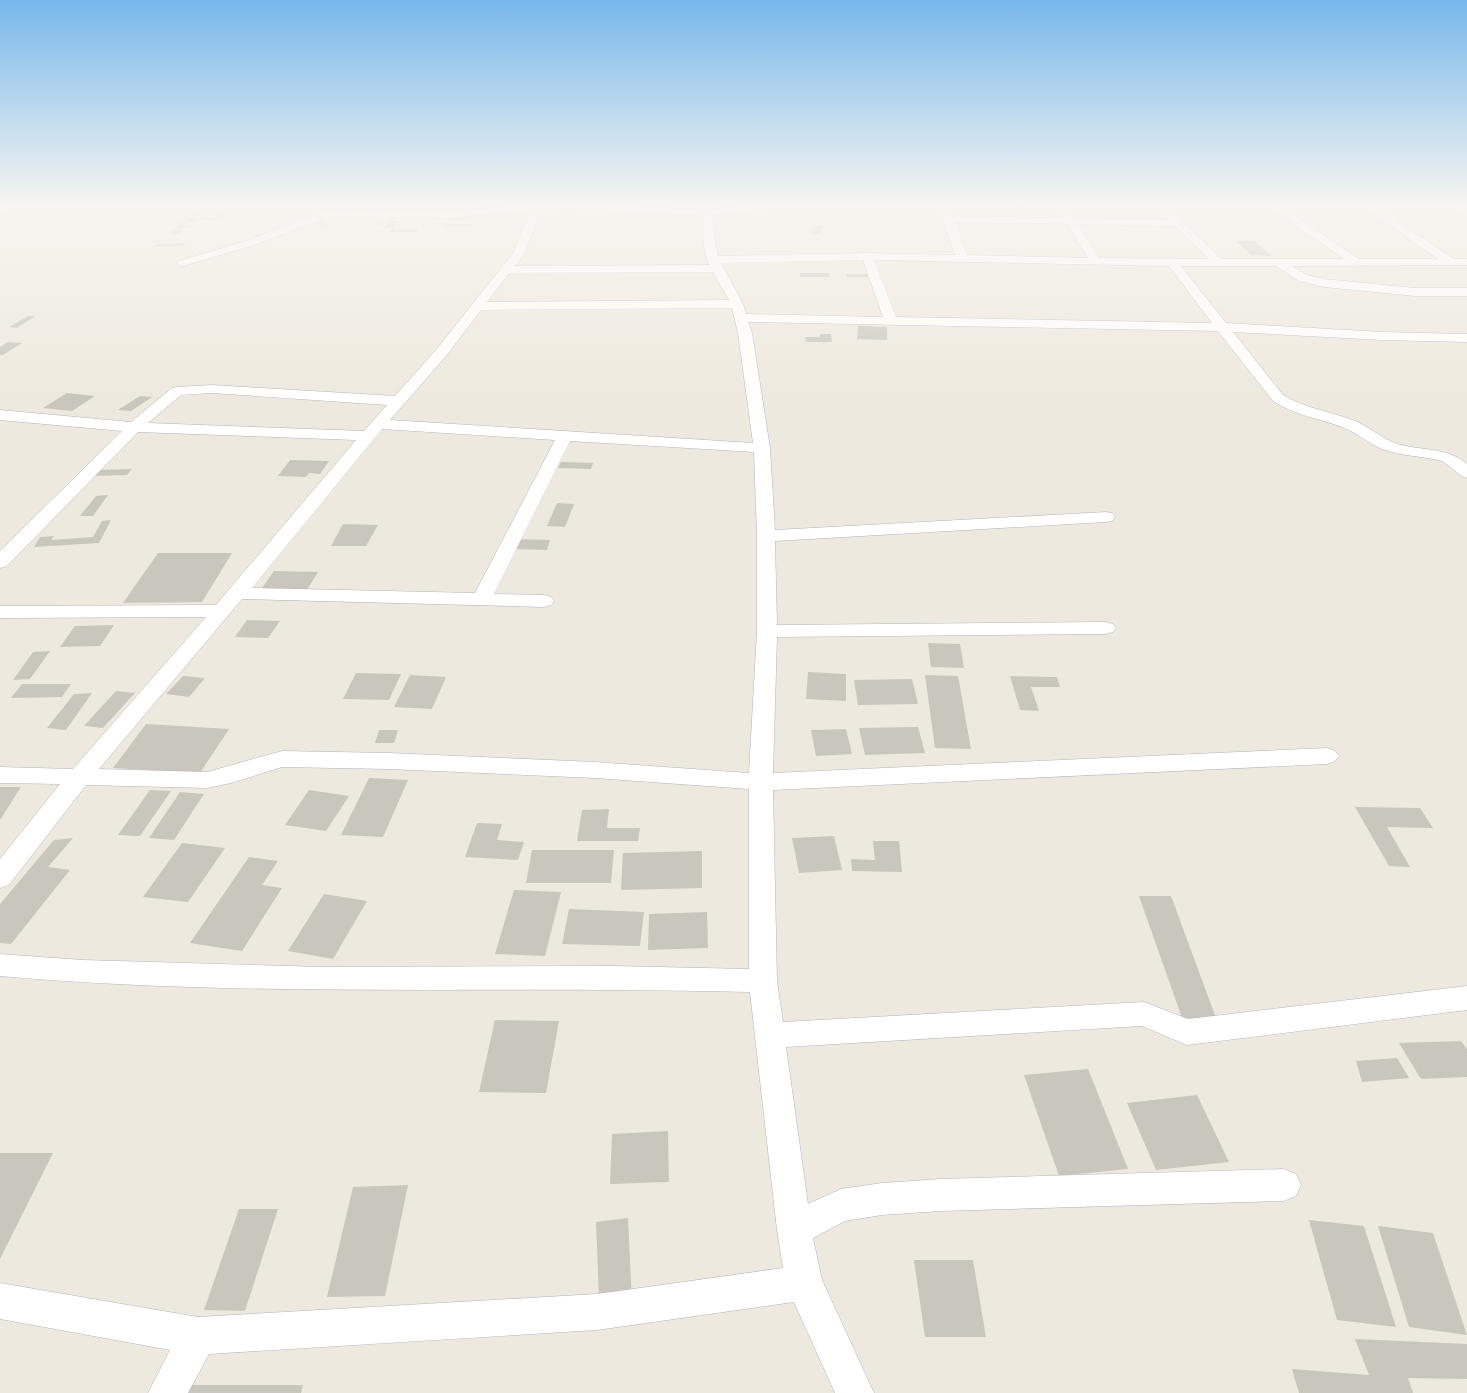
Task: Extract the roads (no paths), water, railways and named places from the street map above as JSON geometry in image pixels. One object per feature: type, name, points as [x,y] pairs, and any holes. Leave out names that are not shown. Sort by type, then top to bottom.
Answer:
[{"type":"street","points":[[0,878],[79,777],[222,611],[373,430],[441,353],[505,271]]},
{"type":"street","points":[[719,271],[739,311],[745,333],[762,448],[766,536],[767,631],[761,782],[763,981],[794,1230],[804,1283],[855,1393]]},
{"type":"street","points":[[873,271],[892,321]]},
{"type":"street","points":[[1178,271],[1278,398],[1308,414],[1348,424],[1385,444],[1396,448],[1448,458],[1454,461],[1467,473]]},
{"type":"street","points":[[1292,271],[1304,278],[1324,283],[1415,292],[1467,292]]},
{"type":"street","points":[[477,306],[739,311],[892,321],[1222,327],[1382,336],[1467,338]]},
{"type":"street","points":[[0,562],[134,427],[176,391],[212,389],[398,401]]},
{"type":"street","points":[[0,415],[134,427],[373,430],[565,436],[762,448]]},
{"type":"street","points":[[482,599],[565,436]]},
{"type":"street","points":[[766,536],[1106,517]]},
{"type":"street","points":[[237,593],[544,601]]},
{"type":"street","points":[[0,612],[222,611]]},
{"type":"street","points":[[767,631],[1106,628]]},
{"type":"street","points":[[0,775],[207,780],[224,777],[261,764],[282,759],[390,761],[588,770],[761,782],[1327,756]]},
{"type":"street","points":[[0,965],[82,972],[321,979],[612,978],[763,981]]},
{"type":"street","points":[[770,1035],[1144,1014],[1187,1032],[1467,998]]},
{"type":"street","points":[[794,1230],[841,1205],[882,1199],[941,1195],[1284,1185]]},
{"type":"street","points":[[0,1300],[198,1336],[597,1312],[804,1283]]},
{"type":"street","points":[[167,1393],[198,1336]]}]
